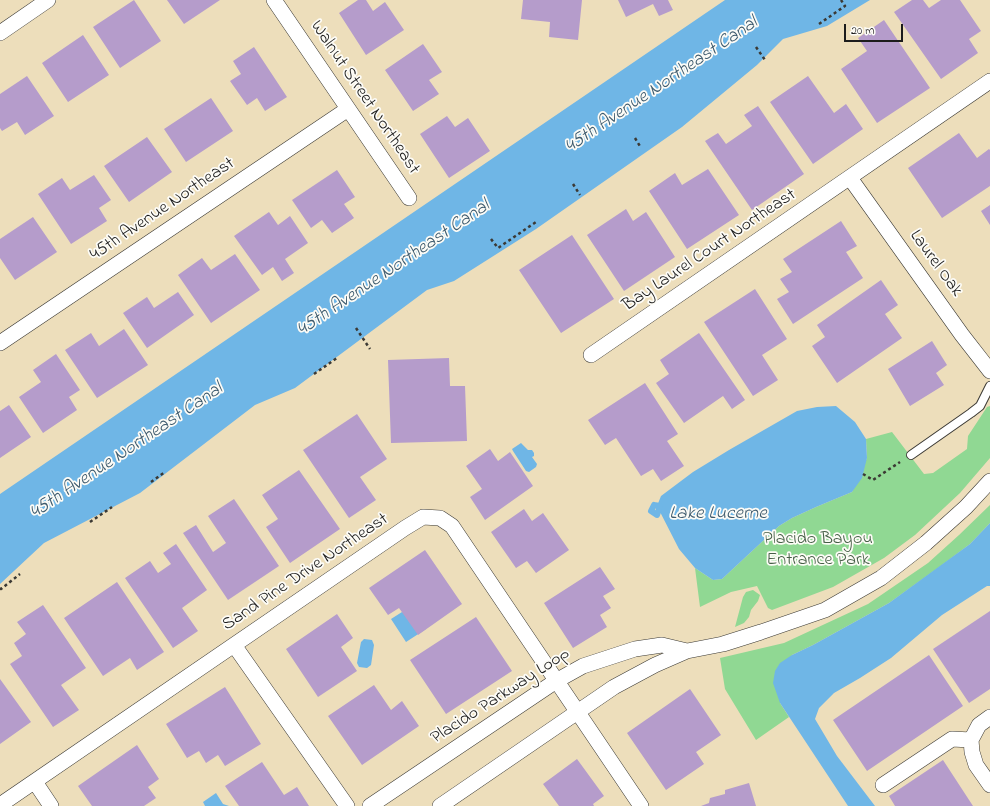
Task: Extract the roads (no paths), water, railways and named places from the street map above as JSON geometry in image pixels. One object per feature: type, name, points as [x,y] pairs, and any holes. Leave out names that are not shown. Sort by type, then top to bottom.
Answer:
[{"type":"street","points":[[0,33],[48,0]]},
{"type":"street","name":"Walnut Street Northeast","points":[[274,0],[409,198]]},
{"type":"street","name":"Bay Laurel Court Northeast","points":[[591,355],[990,81]]},
{"type":"street","name":"45th Avenue Northeast","points":[[0,343],[348,108]]},
{"type":"street","name":"Laurel Oak","points":[[850,178],[990,371]]},
{"type":"street","name":"Placido Parkway Loop","points":[[440,806],[614,687],[656,665],[687,651],[723,644],[825,610],[881,578],[926,543],[966,507],[990,481]]},
{"type":"street","name":"Sand Pine Drive Northeast","points":[[0,805],[423,517],[440,518],[452,526],[641,806]]},
{"type":"street","points":[[234,645],[347,806]]},
{"type":"street","name":"Placido Parkway Loop","points":[[370,806],[556,681],[582,666],[635,649],[662,645],[687,651]]},
{"type":"street","points":[[990,717],[979,725],[971,740],[972,752],[976,765],[990,785]]},
{"type":"street","points":[[883,785],[952,739],[971,740]]},
{"type":"street","points":[[35,782],[52,806]]},
{"type":"lane","points":[[910,455],[980,406],[990,386]]},
{"type":"water","name":"45th Avenue Northeast Canal","points":[[725,0],[870,0],[827,26],[783,39],[757,65],[682,127],[536,229],[454,281],[427,290],[295,388],[255,405],[140,493],[44,543],[0,584],[0,494]]},
{"type":"water","name":"Lake Lucerne","points":[[836,406],[855,422],[866,439],[867,458],[862,478],[852,492],[792,518],[779,526],[722,579],[713,580],[695,568],[679,549],[657,506],[661,496],[693,472],[797,411],[817,407]]},
{"type":"water","points":[[521,443],[528,450],[532,450],[534,453],[534,456],[532,457],[537,464],[536,467],[529,472],[526,471],[512,449]]},
{"type":"water","points":[[990,523],[990,586],[987,586],[942,615],[891,658],[834,693],[819,708],[815,719],[837,756],[875,806],[848,806],[780,703],[773,683],[775,671],[780,663],[792,655],[889,603],[970,544]]},
{"type":"water","points":[[402,612],[409,613],[426,629],[406,642],[391,619]]},
{"type":"water","points":[[364,639],[372,640],[374,645],[371,665],[367,668],[359,667],[357,663],[361,642]]},
{"type":"water","points":[[216,793],[223,804],[229,806],[205,806],[203,802]]},
{"type":"waterway","points":[[654,505],[660,506],[657,515],[651,511],[654,505]]},
{"type":"park label","name":"Placido Bayou Entrance Park","points":[[818,550]]}]
